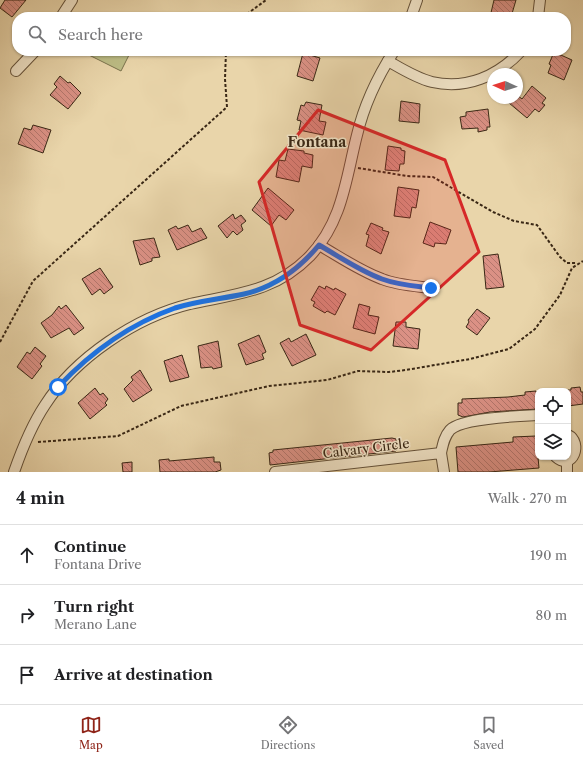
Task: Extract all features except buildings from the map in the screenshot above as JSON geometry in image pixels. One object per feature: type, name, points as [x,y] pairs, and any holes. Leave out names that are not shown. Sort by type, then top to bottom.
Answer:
[{"type":"street","points":[[64,12],[72,0]]},
{"type":"street","points":[[413,12],[417,0]]},
{"type":"street","points":[[539,12],[540,0]]},
{"type":"street","points":[[16,70],[30,56]]},
{"type":"street","points":[[14,472],[34,423],[45,405],[71,374],[108,343],[147,319],[176,308],[245,294],[279,280],[296,269],[319,245],[333,221],[341,202],[360,124],[376,81],[391,56]]},
{"type":"street","points":[[388,61],[416,76],[432,82],[459,84],[474,82],[491,75],[504,68],[516,56]]},
{"type":"street","points":[[319,245],[361,270],[383,280],[405,285],[431,288]]},
{"type":"street","points":[[444,472],[442,453],[445,437],[451,429],[463,422],[535,415]]},
{"type":"street","points":[[559,460],[567,467],[575,459],[579,451],[581,446],[576,439],[571,436]]},
{"type":"street","name":"Calvary Circle","points":[[275,472],[442,453]]},
{"type":"path","points":[[250,12],[266,0]]},
{"type":"path","points":[[0,342],[34,281],[227,107],[225,79],[226,56]]},
{"type":"path","points":[[350,166],[399,175],[433,177],[493,212],[514,221],[537,225],[560,257],[567,262],[577,263],[583,261]]},
{"type":"path","points":[[38,442],[118,436],[181,406],[269,386],[327,380],[358,371],[389,372],[406,370],[470,359],[509,349],[526,338],[535,329],[560,294],[572,268],[577,263]]},
{"type":"highlighted area","points":[[318,110],[445,160],[479,252],[371,350],[300,325],[259,182]]},
{"type":"green space","points":[[91,56],[128,56],[121,71]]},
{"type":"district","name":"Fontana","points":[[317,142]]},
{"type":"route","points":[[58,387],[81,364],[108,343],[147,319],[190,304],[245,294],[263,288],[296,269],[319,245],[361,270],[383,280],[405,285],[431,288]]}]
